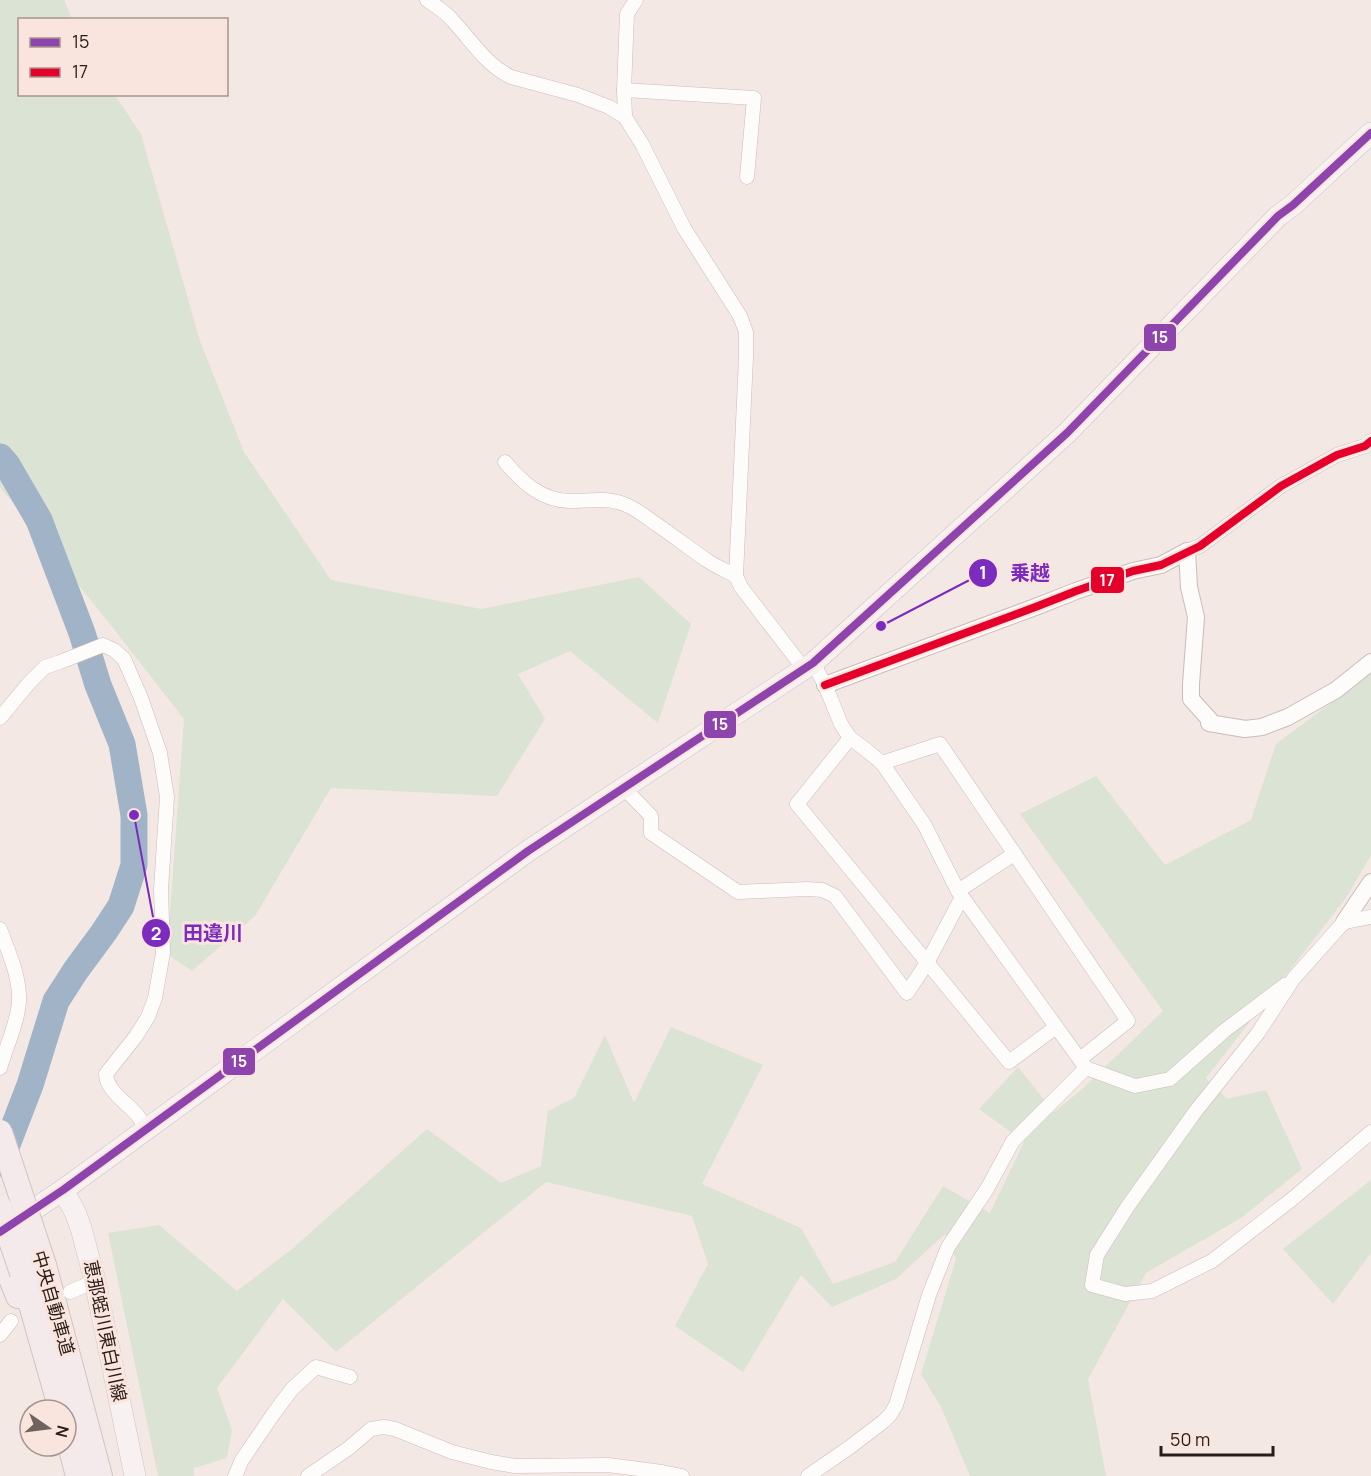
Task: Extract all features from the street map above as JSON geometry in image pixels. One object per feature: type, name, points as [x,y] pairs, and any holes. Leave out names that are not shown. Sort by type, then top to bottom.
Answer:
[{"type":"highway","name":"中央自動車道","points":[[0,1132],[26,1272],[58,1398]]},
{"type":"highway","name":"中央自動車道","points":[[0,1208],[26,1272],[100,1476]]},
{"type":"highway","points":[[0,1251],[26,1272]]},
{"type":"highway","points":[[73,1458],[78,1476]]},
{"type":"main road","points":[[0,1232],[63,1190],[528,851],[809,666],[1066,433],[1278,216],[1371,133]]},
{"type":"main road","name":"恵那蛭川東白川線","points":[[63,1190],[81,1228],[95,1281],[135,1476]]},
{"type":"street","points":[[427,0],[445,12],[500,72],[578,95],[609,107],[625,117],[642,144],[684,228],[740,316],[746,332],[736,576],[741,587],[825,685],[850,738],[882,763],[924,824],[960,894],[1083,1064],[1135,1086],[1170,1079],[1224,1031],[1294,978]]},
{"type":"street","points":[[625,117],[627,14],[636,0]]},
{"type":"street","points":[[624,90],[754,98],[747,177]]},
{"type":"street","points":[[825,685],[1076,591],[1133,571],[1161,565],[1200,546],[1281,486],[1337,454],[1369,445]]},
{"type":"street","points":[[505,462],[526,485],[554,499],[606,500],[625,504],[709,562],[736,576]]},
{"type":"street","points":[[1187,551],[1189,586],[1196,617],[1191,699],[1210,720],[1209,723],[1245,729],[1262,727],[1288,717],[1336,690],[1371,662]]},
{"type":"street","points":[[0,718],[45,667],[103,645],[114,650],[124,659],[141,698],[159,753],[167,797],[161,890],[163,953],[155,998],[148,1017],[106,1074],[106,1081],[138,1116],[146,1129]]},
{"type":"street","points":[[850,738],[797,804],[1009,1062],[1056,1027]]},
{"type":"street","points":[[808,1476],[850,1447],[890,1415],[896,1405],[929,1295],[948,1247],[987,1189],[1013,1141],[1083,1064],[1128,1021],[940,744],[882,763]]},
{"type":"street","points":[[624,788],[651,816],[651,833],[738,892],[807,889],[822,890],[835,896],[907,993],[927,963],[960,894],[1014,854]]},
{"type":"street","points":[[1371,882],[1344,922],[1294,978],[1258,1033],[1195,1112],[1128,1206],[1096,1255],[1092,1285],[1125,1294],[1152,1291],[1212,1261],[1291,1200],[1371,1132]]},
{"type":"street","points":[[1344,922],[1371,917]]},
{"type":"street","points":[[0,929],[18,984],[19,1002],[0,1068]]},
{"type":"street","points":[[70,1292],[95,1281]]},
{"type":"street","points":[[0,1335],[11,1320]]},
{"type":"street","points":[[235,1476],[242,1460],[274,1413],[292,1389],[316,1367],[350,1377]]},
{"type":"street","points":[[308,1476],[349,1448],[371,1429],[384,1427],[395,1429],[452,1452],[515,1466],[608,1465],[682,1476]]},
{"type":"green space","points":[[0,0],[64,0],[72,18],[18,18],[18,96],[116,96],[141,134],[200,341],[244,452],[331,580],[481,609],[639,577],[691,624],[658,723],[570,651],[518,674],[545,719],[497,796],[331,788],[255,916],[192,971],[167,954],[184,719],[0,487]]},
{"type":"green space","points":[[1371,673],[1371,855],[1346,898],[1206,1078],[1227,1099],[1266,1090],[1302,1169],[1241,1218],[1146,1273],[1088,1379],[1106,1476],[970,1476],[941,1407],[921,1374],[956,1259],[945,1234],[896,1279],[832,1307],[801,1275],[743,1372],[675,1326],[708,1264],[692,1216],[546,1182],[336,1352],[283,1299],[217,1388],[232,1430],[227,1458],[194,1468],[194,1476],[158,1476],[108,1233],[159,1225],[237,1291],[292,1249],[427,1129],[501,1183],[541,1166],[548,1111],[574,1098],[605,1035],[634,1103],[671,1027],[763,1065],[702,1184],[801,1228],[833,1284],[895,1262],[943,1186],[990,1213],[1024,1142],[979,1109],[1018,1067],[1054,1112],[1081,1090],[1163,1011],[1020,814],[1096,776],[1165,865],[1251,820],[1276,744]]},
{"type":"green space","points":[[1371,1180],[1371,1253],[1333,1304],[1283,1249]]},
{"type":"waterway","points":[[0,457],[39,520],[82,633],[98,685],[122,744],[134,815],[134,865],[121,906],[56,1001],[30,1085],[0,1163]]},
{"type":"transit line","name":"15","points":[[0,1232],[63,1190],[528,851],[813,663],[1067,433],[1278,216],[1371,133]]},
{"type":"transit line","name":"17","points":[[825,685],[1076,591],[1133,571],[1161,565],[1200,546],[1281,486],[1337,455],[1365,446],[1371,441]]},
{"type":"place","name":"乗越","points":[[881,626]]},
{"type":"place","name":"田違川","points":[[134,815]]}]
